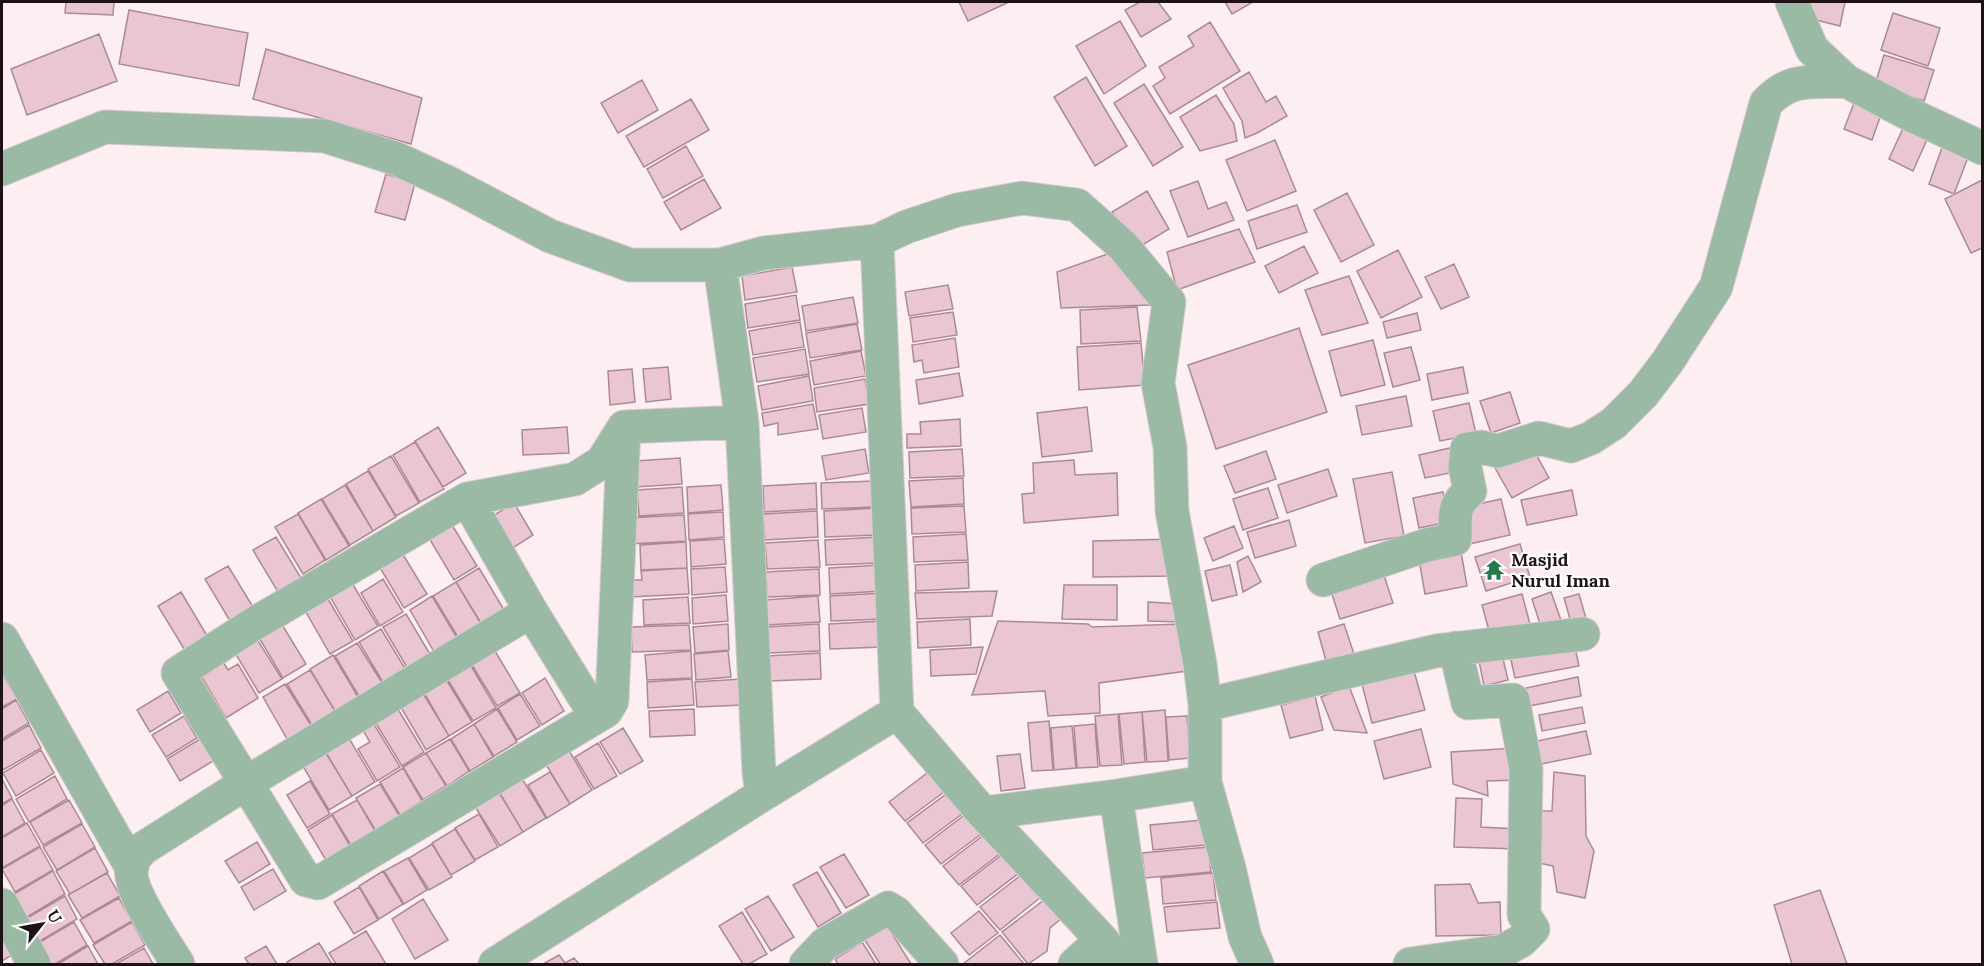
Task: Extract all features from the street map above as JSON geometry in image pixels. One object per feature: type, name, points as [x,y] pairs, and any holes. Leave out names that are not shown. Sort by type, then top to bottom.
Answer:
[{"type":"street","points":[[1792,2],[1812,49],[1846,81],[1907,113],[1983,148]]},
{"type":"street","points":[[1323,580],[1427,545],[1455,539],[1456,508],[1459,500],[1470,491],[1465,467],[1467,449],[1481,447],[1498,451],[1539,438],[1571,446],[1591,438],[1614,423],[1643,394],[1668,361],[1716,287],[1766,103],[1783,87],[1805,81],[1846,81]]},
{"type":"street","points":[[2,169],[105,127],[325,136],[397,159],[451,184],[550,236],[630,265],[720,265],[764,254],[877,241],[906,227],[957,210],[1022,198],[1077,205],[1123,246],[1169,302],[1158,383],[1170,447],[1172,511],[1200,664],[1205,705],[1205,782],[1245,937],[1257,964]]},
{"type":"street","points":[[877,241],[897,712],[983,813],[1111,952],[1075,964]]},
{"type":"street","points":[[720,265],[742,422],[762,795]]},
{"type":"street","points":[[624,427],[742,422]]},
{"type":"street","points":[[624,427],[612,701],[606,711],[318,883],[306,880],[178,673],[252,625],[467,499],[575,480],[602,462],[624,427]]},
{"type":"street","points":[[467,499],[531,611],[596,716]]},
{"type":"street","points":[[178,964],[144,907],[133,883],[132,865],[142,849],[246,783],[531,611]]},
{"type":"street","points":[[1205,705],[1437,651],[1583,634]]},
{"type":"street","points":[[2,639],[132,868]]},
{"type":"street","points":[[1410,964],[1503,951],[1521,941],[1533,928],[1524,915],[1526,769],[1513,700],[1468,703],[1455,648]]},
{"type":"street","points":[[495,964],[897,712]]},
{"type":"street","points":[[983,813],[1205,782]]},
{"type":"street","points":[[1116,796],[1141,964]]},
{"type":"street","points":[[2,905],[34,964]]},
{"type":"street","points":[[806,964],[825,944],[888,908],[896,913],[942,964]]},
{"type":"building","points":[[66,2],[114,2],[113,15],[65,13]]},
{"type":"building","points":[[959,2],[1009,2],[968,21]]},
{"type":"building","points":[[1140,2],[1158,2],[1171,19],[1141,37],[1125,10]]},
{"type":"building","points":[[1225,2],[1253,2],[1232,14]]},
{"type":"building","points":[[1803,2],[1845,2],[1840,26],[1800,16]]},
{"type":"building","points":[[129,10],[248,33],[239,86],[119,64]]},
{"type":"building","points":[[1893,13],[1940,28],[1928,66],[1881,50]]},
{"type":"building","points":[[1120,21],[1146,66],[1104,94],[1076,46]]},
{"type":"building","points":[[1210,22],[1240,71],[1170,114],[1153,86],[1165,78],[1159,67],[1194,46],[1188,36]]},
{"type":"building","points":[[99,34],[117,81],[27,115],[11,69]]},
{"type":"building","points":[[266,49],[422,98],[411,144],[253,99]]},
{"type":"building","points":[[1884,55],[1934,70],[1924,101],[1875,85]]},
{"type":"building","points":[[1249,72],[1266,102],[1276,96],[1287,116],[1245,138],[1242,121],[1223,88]]},
{"type":"building","points":[[1086,77],[1127,146],[1095,166],[1054,97]]},
{"type":"building","points":[[642,80],[658,110],[618,133],[601,103]]},
{"type":"building","points":[[1144,84],[1183,147],[1153,166],[1114,103]]},
{"type":"building","points":[[1216,95],[1234,124],[1237,141],[1200,151],[1180,117]]},
{"type":"building","points":[[1856,98],[1883,109],[1872,140],[1844,129]]},
{"type":"building","points":[[691,99],[709,130],[644,167],[626,136]]},
{"type":"building","points":[[1905,124],[1929,135],[1913,171],[1889,159]]},
{"type":"building","points":[[1275,140],[1296,191],[1247,211],[1226,160]]},
{"type":"building","points":[[1944,142],[1970,152],[1954,194],[1929,184]]},
{"type":"building","points":[[686,146],[703,176],[663,198],[647,169]]},
{"type":"building","points":[[386,174],[415,183],[405,220],[375,212]]},
{"type":"building","points":[[704,179],[721,208],[681,230],[664,202]]},
{"type":"building","points":[[1982,180],[1982,248],[1971,253],[1945,199]]},
{"type":"building","points":[[1198,181],[1208,209],[1226,202],[1234,220],[1188,237],[1170,191]]},
{"type":"building","points":[[1147,191],[1169,229],[1134,250],[1112,212]]},
{"type":"building","points":[[1347,193],[1374,245],[1341,262],[1314,210]]},
{"type":"building","points":[[1297,205],[1307,232],[1257,249],[1248,221]]},
{"type":"building","points":[[1239,229],[1255,262],[1177,290],[1167,252]]},
{"type":"building","points":[[1304,246],[1318,273],[1279,293],[1265,266]]},
{"type":"building","points":[[1398,250],[1422,297],[1381,318],[1357,271]]},
{"type":"building","points":[[1116,251],[1150,305],[1061,308],[1057,272]]},
{"type":"building","points":[[1454,264],[1469,297],[1441,309],[1425,277]]},
{"type":"building","points":[[792,267],[797,292],[745,300],[742,276]]},
{"type":"building","points":[[1349,276],[1368,323],[1322,335],[1305,290]]},
{"type":"building","points":[[948,285],[953,309],[909,316],[905,292]]},
{"type":"building","points":[[796,295],[800,320],[748,328],[745,304]]},
{"type":"building","points":[[853,297],[858,323],[806,331],[802,306]]},
{"type":"building","points":[[1137,307],[1141,341],[1081,344],[1080,310]]},
{"type":"building","points":[[953,312],[957,335],[913,342],[910,318]]},
{"type":"building","points":[[1417,313],[1421,330],[1387,338],[1383,322]]},
{"type":"building","points":[[800,322],[804,347],[753,355],[749,331]]},
{"type":"building","points":[[857,324],[862,350],[810,358],[806,333]]},
{"type":"building","points":[[1299,328],[1327,412],[1216,449],[1188,365]]},
{"type":"building","points":[[955,338],[959,367],[924,373],[922,360],[914,362],[912,345]]},
{"type":"building","points":[[1373,340],[1385,385],[1341,396],[1329,351]]},
{"type":"building","points":[[1141,343],[1145,385],[1079,390],[1077,347]]},
{"type":"building","points":[[1411,347],[1420,380],[1393,387],[1384,353]]},
{"type":"building","points":[[805,349],[809,374],[757,382],[753,358]]},
{"type":"building","points":[[861,351],[866,376],[814,385],[810,361]]},
{"type":"building","points":[[668,367],[671,399],[646,402],[643,369]]},
{"type":"building","points":[[1463,367],[1468,393],[1432,400],[1427,374]]},
{"type":"building","points":[[632,369],[635,402],[610,405],[608,371]]},
{"type":"building","points":[[959,373],[963,396],[919,404],[916,380]]},
{"type":"building","points":[[809,376],[813,401],[762,410],[758,386]]},
{"type":"building","points":[[865,379],[869,404],[817,412],[814,388]]},
{"type":"building","points":[[1510,392],[1520,423],[1491,433],[1480,401]]},
{"type":"building","points":[[1406,396],[1412,426],[1362,435],[1356,406]]},
{"type":"building","points":[[1469,403],[1476,434],[1440,441],[1433,411]]},
{"type":"building","points":[[813,404],[818,429],[778,435],[778,423],[764,426],[762,413]]},
{"type":"building","points":[[1087,407],[1092,451],[1042,457],[1037,413]]},
{"type":"building","points":[[862,408],[866,432],[823,439],[819,415]]},
{"type":"building","points":[[960,419],[961,446],[907,448],[907,434],[921,434],[920,422]]},
{"type":"building","points":[[438,427],[466,473],[443,487],[415,441]]},
{"type":"building","points":[[567,427],[569,453],[523,455],[522,430]]},
{"type":"building","points":[[415,442],[444,489],[420,502],[393,455]]},
{"type":"building","points":[[1531,445],[1549,478],[1512,498],[1494,466]]},
{"type":"building","points":[[1450,448],[1455,472],[1425,478],[1419,455]]},
{"type":"building","points":[[865,449],[869,473],[826,480],[822,456]]},
{"type":"building","points":[[962,449],[964,476],[910,478],[909,452]]},
{"type":"building","points":[[1266,451],[1276,479],[1235,493],[1224,466]]},
{"type":"building","points":[[391,456],[419,503],[396,516],[368,469]]},
{"type":"building","points":[[680,458],[682,484],[636,487],[635,461]]},
{"type":"building","points":[[1074,460],[1075,475],[1117,473],[1118,515],[1024,523],[1022,494],[1034,493],[1033,463]]},
{"type":"building","points":[[1328,469],[1337,496],[1287,513],[1278,485]]},
{"type":"building","points":[[368,471],[396,517],[373,531],[346,484]]},
{"type":"building","points":[[1392,472],[1404,536],[1365,543],[1353,479]]},
{"type":"building","points":[[963,478],[964,504],[911,507],[909,481]]},
{"type":"building","points":[[874,481],[876,507],[822,509],[821,483]]},
{"type":"building","points":[[816,483],[817,509],[764,512],[763,486]]},
{"type":"building","points":[[345,485],[373,531],[350,545],[322,499]]},
{"type":"building","points":[[721,485],[723,510],[688,513],[687,487]]},
{"type":"building","points":[[682,487],[684,513],[639,516],[637,490]]},
{"type":"building","points":[[1268,488],[1278,518],[1243,530],[1233,499]]},
{"type":"building","points":[[1572,490],[1577,515],[1527,525],[1521,500]]},
{"type":"building","points":[[1443,492],[1449,522],[1419,528],[1413,498]]},
{"type":"building","points":[[321,499],[349,546],[326,560],[298,513]]},
{"type":"building","points":[[1501,499],[1510,535],[1469,544],[1460,508]]},
{"type":"building","points":[[514,503],[533,535],[511,549],[491,517]]},
{"type":"building","points":[[964,506],[966,532],[912,534],[911,508]]},
{"type":"building","points":[[877,508],[878,535],[825,537],[824,511]]},
{"type":"building","points":[[817,511],[818,537],[765,540],[763,514]]},
{"type":"building","points":[[723,512],[724,537],[689,540],[688,514]]},
{"type":"building","points":[[298,514],[325,560],[303,574],[275,527]]},
{"type":"building","points":[[684,515],[686,541],[628,544],[627,518]]},
{"type":"building","points":[[449,520],[477,566],[454,580],[426,533]]},
{"type":"building","points":[[1289,520],[1296,546],[1255,558],[1247,532]]},
{"type":"building","points":[[1234,526],[1243,548],[1213,561],[1204,538]]},
{"type":"building","points":[[966,534],[968,560],[914,562],[913,537]]},
{"type":"building","points":[[276,537],[304,583],[281,597],[253,550]]},
{"type":"building","points":[[878,537],[879,563],[826,565],[825,540]]},
{"type":"building","points":[[724,539],[726,564],[691,567],[690,541]]},
{"type":"building","points":[[1174,539],[1175,576],[1093,577],[1093,541]]},
{"type":"building","points":[[818,540],[820,567],[767,569],[765,543]]},
{"type":"building","points":[[686,542],[687,568],[641,570],[640,545]]},
{"type":"building","points":[[1520,544],[1530,577],[1486,591],[1475,557]]},
{"type":"building","points":[[1460,546],[1467,586],[1425,594],[1418,554]]},
{"type":"building","points":[[399,548],[427,594],[404,608],[376,561]]},
{"type":"building","points":[[1248,556],[1261,582],[1243,592],[1237,562]]},
{"type":"building","points":[[968,562],[969,588],[916,591],[915,565]]},
{"type":"building","points":[[881,565],[883,591],[830,594],[829,568]]},
{"type":"building","points":[[1230,565],[1237,595],[1212,601],[1205,571]]},
{"type":"building","points":[[228,566],[256,612],[233,626],[205,579]]},
{"type":"building","points":[[725,567],[727,592],[692,595],[691,569]]},
{"type":"building","points":[[479,568],[507,615],[484,628],[456,582]]},
{"type":"building","points":[[687,568],[689,594],[630,597],[631,580],[642,580],[641,571]]},
{"type":"building","points":[[819,569],[820,595],[767,597],[766,572]]},
{"type":"building","points":[[1382,569],[1393,603],[1340,619],[1329,585]]},
{"type":"building","points":[[383,579],[403,612],[380,626],[361,593]]},
{"type":"building","points":[[350,580],[378,626],[355,640],[328,593]]},
{"type":"building","points":[[456,582],[484,629],[461,642],[433,596]]},
{"type":"building","points":[[1064,585],[1117,585],[1117,620],[1062,619]]},
{"type":"building","points":[[997,591],[992,616],[917,619],[915,593]]},
{"type":"building","points":[[181,592],[209,639],[186,652],[158,606]]},
{"type":"building","points":[[1551,592],[1562,623],[1542,630],[1532,599]]},
{"type":"building","points":[[883,593],[884,619],[831,621],[830,596]]},
{"type":"building","points":[[325,594],[353,641],[330,654],[303,607]]},
{"type":"building","points":[[1522,594],[1531,628],[1491,638],[1482,605]]},
{"type":"building","points":[[1579,594],[1587,622],[1572,626],[1564,598]]},
{"type":"building","points":[[726,595],[728,621],[693,624],[692,598]]},
{"type":"building","points":[[432,596],[460,643],[437,657],[410,610]]},
{"type":"building","points":[[818,596],[820,622],[766,625],[765,600]]},
{"type":"building","points":[[688,597],[690,623],[644,625],[643,600]]},
{"type":"building","points":[[1148,602],[1181,604],[1182,622],[1148,621]]},
{"type":"building","points":[[406,614],[434,661],[411,674],[383,627]]},
{"type":"building","points":[[278,618],[306,664],[283,678],[255,631]]},
{"type":"building","points":[[970,619],[971,645],[918,648],[917,622]]},
{"type":"building","points":[[882,621],[883,647],[830,649],[829,624]]},
{"type":"building","points":[[998,621],[1088,624],[1092,627],[1182,624],[1187,671],[1099,683],[1100,713],[1048,716],[1045,691],[972,695]]},
{"type":"building","points":[[728,624],[729,650],[695,653],[693,627]]},
{"type":"building","points":[[819,624],[820,651],[768,653],[766,627]]},
{"type":"building","points":[[1344,624],[1356,660],[1328,668],[1318,632]]},
{"type":"building","points":[[689,625],[691,650],[632,652],[631,627]]},
{"type":"building","points":[[381,629],[409,675],[387,689],[359,642]]},
{"type":"building","points":[[253,633],[282,679],[259,693],[231,646]]},
{"type":"building","points":[[1573,638],[1579,666],[1515,678],[1509,651]]},
{"type":"building","points":[[357,643],[386,689],[363,703],[335,656]]},
{"type":"building","points":[[492,646],[520,693],[497,706],[469,660]]},
{"type":"building","points":[[1500,646],[1508,680],[1484,686],[1477,651]]},
{"type":"building","points":[[983,647],[976,674],[931,676],[930,650]]},
{"type":"building","points":[[691,651],[692,678],[647,680],[645,655]]},
{"type":"building","points":[[728,651],[731,677],[696,680],[694,654]]},
{"type":"building","points":[[820,653],[821,679],[768,681],[767,656]]},
{"type":"building","points":[[333,655],[361,702],[338,716],[310,669]]},
{"type":"building","points":[[220,657],[228,670],[238,664],[258,698],[226,718],[198,671]]},
{"type":"building","points":[[468,661],[496,708],[473,721],[445,675]]},
{"type":"building","points":[[310,670],[338,716],[315,730],[287,684]]},
{"type":"building","points":[[1414,671],[1425,710],[1372,723],[1362,684]]},
{"type":"building","points":[[2,676],[17,699],[2,707]]},
{"type":"building","points":[[444,676],[472,722],[449,736],[422,689]]},
{"type":"building","points":[[1578,677],[1581,696],[1529,706],[1526,688]]},
{"type":"building","points":[[545,678],[564,711],[542,725],[522,693]]},
{"type":"building","points":[[692,679],[694,705],[648,708],[647,682]]},
{"type":"building","points":[[741,679],[743,705],[697,707],[695,682]]},
{"type":"building","points":[[285,684],[314,730],[290,744],[263,697]]},
{"type":"building","points":[[1349,686],[1367,733],[1334,730],[1321,697]]},
{"type":"building","points":[[421,690],[449,736],[426,750],[399,704]]},
{"type":"building","points":[[168,691],[181,713],[150,732],[137,710]]},
{"type":"building","points":[[520,694],[540,726],[517,740],[498,708]]},
{"type":"building","points":[[1315,696],[1323,730],[1290,738],[1281,705]]},
{"type":"building","points":[[16,700],[29,723],[2,739],[2,709]]},
{"type":"building","points":[[396,706],[424,752],[402,766],[374,720]]},
{"type":"building","points":[[1582,707],[1585,723],[1542,731],[1539,715]]},
{"type":"building","points":[[497,709],[517,742],[494,756],[474,724]]},
{"type":"building","points":[[694,709],[695,735],[650,737],[649,711]]},
{"type":"building","points":[[1165,710],[1168,761],[1147,762],[1142,712]]},
{"type":"building","points":[[1142,712],[1145,762],[1124,764],[1119,714]]},
{"type":"building","points":[[1118,714],[1122,765],[1100,766],[1095,716]]},
{"type":"building","points":[[184,716],[197,738],[166,757],[152,735]]},
{"type":"building","points":[[1187,716],[1190,758],[1169,760],[1166,717]]},
{"type":"building","points":[[372,721],[400,767],[377,781],[358,749],[370,742],[361,727]]},
{"type":"building","points":[[1049,721],[1053,770],[1032,771],[1028,723]]},
{"type":"building","points":[[474,724],[493,757],[470,771],[451,739]]},
{"type":"building","points":[[1095,724],[1098,767],[1077,768],[1074,726]]},
{"type":"building","points":[[29,725],[41,748],[3,770],[2,741]]},
{"type":"building","points":[[1072,726],[1076,768],[1054,770],[1051,728]]},
{"type":"building","points":[[623,728],[643,761],[620,774],[600,742]]},
{"type":"building","points":[[1421,729],[1431,767],[1384,779],[1374,741]]},
{"type":"building","points":[[1586,731],[1591,754],[1541,764],[1537,741]]},
{"type":"building","points":[[347,735],[375,782],[352,796],[324,749]]},
{"type":"building","points":[[205,736],[218,758],[180,781],[167,759]]},
{"type":"building","points":[[450,739],[469,771],[447,786],[426,753]]},
{"type":"building","points":[[598,743],[617,776],[594,789],[575,757]]},
{"type":"building","points":[[567,747],[592,790],[570,804],[544,761]]},
{"type":"building","points":[[1516,748],[1518,780],[1487,781],[1488,796],[1453,784],[1451,752]]},
{"type":"building","points":[[41,750],[54,773],[16,796],[3,773]]},
{"type":"building","points":[[324,750],[352,796],[329,810],[301,763]]},
{"type":"building","points":[[426,753],[446,786],[423,800],[403,767]]},
{"type":"building","points":[[1020,754],[1025,788],[1001,791],[997,756]]},
{"type":"building","points":[[403,768],[422,801],[400,815],[380,782]]},
{"type":"building","points":[[931,770],[948,789],[905,821],[889,802]]},
{"type":"building","points":[[550,772],[570,804],[547,818],[528,785]]},
{"type":"building","points":[[1554,772],[1585,776],[1586,836],[1594,851],[1585,898],[1557,892],[1553,866],[1533,862],[1540,811],[1552,811]]},
{"type":"building","points":[[55,776],[67,799],[29,822],[16,799]]},
{"type":"building","points":[[521,777],[546,818],[523,832],[498,790]]},
{"type":"building","points":[[2,779],[12,798],[2,804]]},
{"type":"building","points":[[310,781],[330,814],[307,828],[287,795]]},
{"type":"building","points":[[380,784],[400,817],[376,831],[356,798]]},
{"type":"building","points":[[498,791],[523,832],[500,846],[474,805]]},
{"type":"building","points":[[949,792],[966,811],[923,843],[907,823]]},
{"type":"building","points":[[1456,798],[1482,799],[1481,827],[1518,829],[1519,849],[1454,847]]},
{"type":"building","points":[[12,799],[25,823],[2,837],[2,806]]},
{"type":"building","points":[[69,800],[82,823],[43,845],[30,822]]},
{"type":"building","points":[[357,800],[376,833],[352,847],[332,814]]},
{"type":"building","points":[[967,813],[984,832],[941,864],[925,845]]},
{"type":"building","points":[[479,814],[498,847],[475,860],[455,828]]},
{"type":"building","points":[[332,815],[351,848],[327,862],[308,830]]},
{"type":"building","points":[[1202,820],[1205,845],[1153,850],[1150,825]]},
{"type":"building","points":[[27,823],[40,846],[2,868],[2,838]]},
{"type":"building","points":[[82,824],[95,847],[57,870],[43,847]]},
{"type":"building","points":[[455,829],[475,861],[451,875],[432,843]]},
{"type":"building","points":[[985,834],[1001,853],[959,885],[943,866]]},
{"type":"building","points":[[257,842],[270,864],[239,883],[225,861]]},
{"type":"building","points":[[432,844],[452,877],[429,890],[409,858]]},
{"type":"building","points":[[40,847],[53,870],[15,892],[2,869]]},
{"type":"building","points":[[1208,847],[1211,872],[1145,878],[1142,853]]},
{"type":"building","points":[[95,848],[108,872],[70,894],[56,871]]},
{"type":"building","points":[[844,854],[869,895],[846,908],[820,867]]},
{"type":"building","points":[[1003,854],[1019,873],[977,905],[961,886]]},
{"type":"building","points":[[408,858],[427,890],[404,904],[384,871]]},
{"type":"building","points":[[273,869],[286,891],[254,910],[241,887]]},
{"type":"building","points":[[53,871],[65,894],[27,917],[14,894]]},
{"type":"building","points":[[383,871],[403,904],[379,919],[359,886]]},
{"type":"building","points":[[817,872],[841,913],[818,927],[793,885]]},
{"type":"building","points":[[107,873],[120,896],[82,918],[68,895]]},
{"type":"building","points":[[1213,873],[1216,900],[1163,904],[1161,878]]},
{"type":"building","points":[[1021,875],[1041,897],[1000,930],[980,907]]},
{"type":"building","points":[[1470,884],[1478,903],[1500,902],[1501,935],[1436,936],[1435,885]]},
{"type":"building","points":[[359,887],[378,920],[354,934],[334,902]]},
{"type":"building","points":[[1820,890],[1847,964],[1792,964],[1774,905]]},
{"type":"building","points":[[65,896],[77,919],[35,944],[22,921]]},
{"type":"building","points":[[768,896],[794,937],[771,951],[745,909]]},
{"type":"building","points":[[119,898],[132,921],[94,943],[80,920]]},
{"type":"building","points":[[423,899],[448,940],[415,959],[392,919]]},
{"type":"building","points":[[1044,900],[1061,919],[1050,928],[1047,951],[1028,964],[1002,932]]},
{"type":"building","points":[[1217,902],[1220,928],[1167,932],[1164,907]]},
{"type":"building","points":[[979,911],[998,933],[969,955],[951,933]]},
{"type":"building","points":[[742,912],[767,954],[749,964],[743,964],[719,926]]},
{"type":"building","points":[[74,922],[87,945],[55,964],[47,964],[35,945]]},
{"type":"building","points":[[132,922],[145,945],[112,964],[105,964],[93,945]]},
{"type":"building","points":[[886,924],[911,964],[880,964],[863,937]]},
{"type":"building","points":[[2,929],[15,953],[2,961]]},
{"type":"building","points":[[366,931],[386,964],[336,964],[329,953]]},
{"type":"building","points":[[1000,935],[1024,964],[963,964]]},
{"type":"building","points":[[862,942],[876,964],[838,964],[835,959]]},
{"type":"building","points":[[319,943],[332,964],[289,964],[287,962]]},
{"type":"building","points":[[88,946],[98,964],[58,964]]},
{"type":"building","points":[[266,946],[277,964],[249,964],[245,958]]},
{"type":"building","points":[[144,948],[153,964],[116,964]]},
{"type":"building","points":[[559,955],[565,963],[574,958],[579,964],[543,964]]},
{"type":"place","name":"Masjid Nurul Iman","points":[[1494,570]]}]
